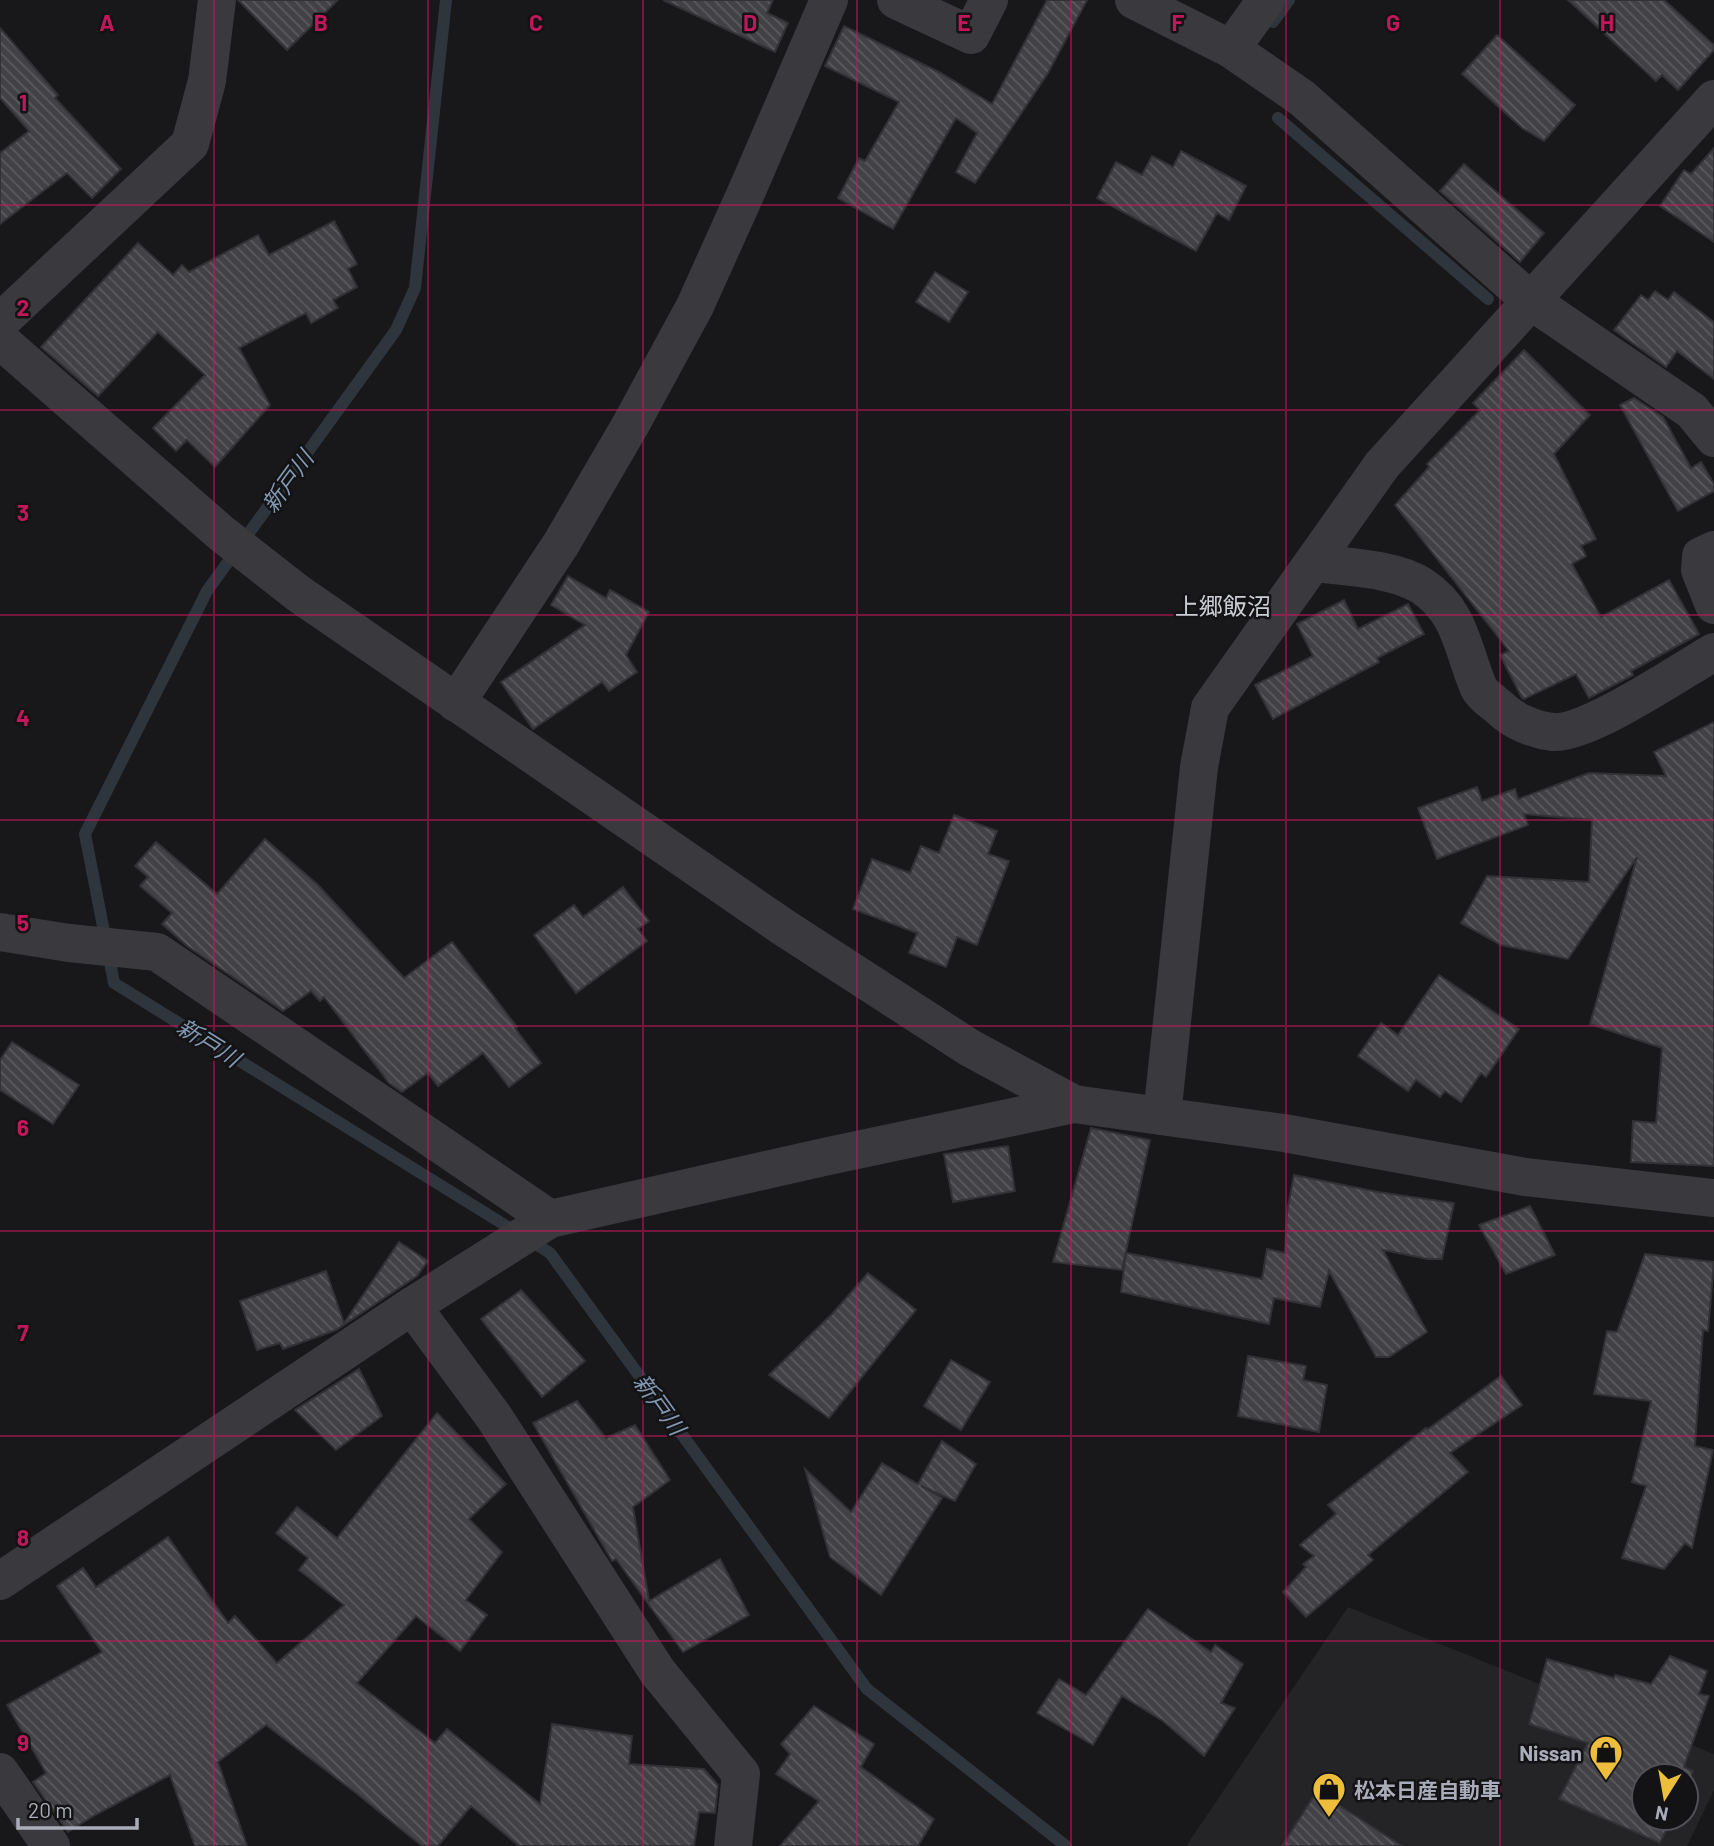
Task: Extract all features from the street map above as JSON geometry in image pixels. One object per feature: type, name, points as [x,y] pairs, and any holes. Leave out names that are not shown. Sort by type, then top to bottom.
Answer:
[{"type":"street","points":[[0,322],[190,144],[207,81],[217,0]]},
{"type":"street","points":[[456,703],[561,544],[631,424],[695,306],[829,0]]},
{"type":"street","points":[[896,0],[971,35],[989,0]]},
{"type":"street","points":[[1134,0],[1231,50],[1302,98],[1531,301],[1692,411],[1714,438]]},
{"type":"street","points":[[1231,50],[1266,0]]},
{"type":"street","points":[[1162,1116],[1199,767],[1210,708],[1382,465],[1714,99]]},
{"type":"street","points":[[0,340],[262,567],[795,934],[970,1048],[1074,1104]]},
{"type":"street","points":[[1714,550],[1701,556],[1700,570],[1714,606]]},
{"type":"street","points":[[1312,563],[1385,572],[1419,584],[1439,598],[1457,625],[1479,689],[1508,716],[1529,726],[1554,732],[1586,726],[1714,652]]},
{"type":"street","points":[[0,932],[69,943],[157,952],[547,1221]]},
{"type":"street","points":[[0,1581],[412,1306],[547,1221],[889,1142],[1074,1104],[1284,1133],[1525,1177],[1714,1198]]},
{"type":"street","points":[[412,1306],[494,1417],[657,1671],[741,1774],[733,1846]]},
{"type":"street","points":[[0,1772],[51,1846]]},
{"type":"shaded area","name":"松本日産自動車","points":[[1348,1607],[1714,1754],[1714,1790],[1700,1819],[1700,1762],[1630,1762],[1630,1832],[1694,1832],[1687,1846],[1186,1846]]},
{"type":"building","points":[[238,0],[338,0],[287,50]]},
{"type":"building","points":[[663,0],[773,0],[767,13],[788,23],[775,52]]},
{"type":"building","points":[[1047,0],[1087,0],[1048,73],[975,183],[956,172],[977,133],[956,118],[893,229],[838,198],[859,158],[865,161],[899,102],[825,66],[844,26],[939,72],[992,104]]},
{"type":"building","points":[[1568,0],[1664,0],[1714,45],[1714,50],[1678,90],[1662,75],[1656,81]]},
{"type":"building","points":[[0,28],[58,95],[55,98],[121,169],[92,198],[67,173],[0,224],[0,153],[29,131],[0,98]]},
{"type":"building","points":[[1497,35],[1575,105],[1544,141],[1522,128],[1462,74]]},
{"type":"building","points":[[1714,148],[1714,242],[1660,206],[1684,170],[1691,174]]},
{"type":"building","points":[[1181,151],[1246,186],[1229,220],[1217,213],[1196,251],[1097,198],[1116,162],[1142,175],[1152,156],[1173,167]]},
{"type":"building","points":[[1464,164],[1544,233],[1520,262],[1440,191]]},
{"type":"building","points":[[334,221],[357,264],[348,269],[357,287],[333,300],[338,308],[311,323],[306,313],[239,348],[270,405],[215,467],[187,440],[176,451],[153,428],[205,375],[158,332],[98,396],[41,347],[138,243],[173,275],[182,265],[189,272],[258,235],[269,255]]},
{"type":"building","points":[[935,272],[968,292],[949,322],[916,302]]},
{"type":"building","points":[[1655,291],[1668,300],[1674,292],[1714,322],[1714,379],[1677,351],[1666,367],[1614,330],[1641,295],[1648,300]]},
{"type":"building","points":[[1524,350],[1590,415],[1554,454],[1596,539],[1581,546],[1586,556],[1572,564],[1601,617],[1669,580],[1699,634],[1631,671],[1633,675],[1589,698],[1576,674],[1522,698],[1500,655],[1509,651],[1395,505],[1429,467],[1427,464],[1480,410],[1473,403]]},
{"type":"building","points":[[1634,398],[1663,417],[1691,468],[1701,462],[1714,484],[1714,491],[1678,511],[1620,405]]},
{"type":"building","points":[[568,576],[606,598],[610,590],[649,612],[626,655],[637,672],[609,691],[602,682],[533,729],[501,682],[585,625],[551,605]]},
{"type":"building","points":[[1344,600],[1358,629],[1408,604],[1424,634],[1377,658],[1379,662],[1273,719],[1255,685],[1313,656],[1297,624]]},
{"type":"building","points":[[1714,722],[1714,1166],[1631,1162],[1633,1121],[1656,1123],[1662,1048],[1590,1024],[1637,857],[1568,959],[1501,945],[1461,923],[1487,876],[1589,882],[1592,820],[1524,814],[1528,825],[1437,859],[1418,808],[1477,787],[1482,801],[1515,789],[1518,799],[1589,773],[1666,776],[1654,752]]},
{"type":"building","points":[[954,815],[997,831],[988,854],[1009,861],[977,945],[957,937],[946,967],[909,953],[917,933],[853,909],[872,859],[910,873],[921,846],[939,853]]},
{"type":"building","points":[[265,839],[317,884],[404,978],[452,942],[541,1063],[509,1087],[483,1053],[438,1086],[428,1073],[402,1092],[389,1083],[324,997],[320,1001],[311,991],[283,1011],[187,946],[162,924],[172,913],[140,886],[148,877],[135,866],[156,842],[217,894]]},
{"type":"building","points":[[623,887],[649,921],[638,929],[647,941],[576,993],[534,935],[574,905],[583,917]]},
{"type":"building","points":[[1439,975],[1519,1029],[1486,1077],[1481,1073],[1461,1102],[1445,1091],[1440,1097],[1416,1080],[1408,1091],[1358,1056],[1381,1023],[1398,1035]]},
{"type":"building","points":[[12,1042],[79,1085],[53,1124],[0,1090],[0,1060]]},
{"type":"building","points":[[1091,1128],[1150,1140],[1122,1270],[1053,1262]]},
{"type":"building","points":[[1008,1146],[1015,1191],[953,1202],[944,1154]]},
{"type":"building","points":[[1294,1175],[1378,1192],[1454,1203],[1442,1259],[1428,1259],[1383,1250],[1427,1332],[1389,1357],[1376,1357],[1329,1271],[1320,1307],[1274,1298],[1269,1324],[1121,1292],[1126,1253],[1262,1279],[1267,1249],[1285,1253],[1287,1212]]},
{"type":"building","points":[[1530,1206],[1555,1255],[1506,1274],[1479,1225]]},
{"type":"building","points":[[399,1242],[428,1261],[417,1276],[336,1330],[283,1349],[280,1343],[257,1350],[240,1301],[326,1271],[344,1323]]},
{"type":"building","points":[[1645,1254],[1714,1262],[1708,1331],[1703,1330],[1695,1446],[1713,1450],[1692,1548],[1685,1543],[1664,1569],[1622,1558],[1646,1486],[1632,1482],[1651,1401],[1594,1394],[1607,1331],[1617,1332]]},
{"type":"building","points":[[868,1273],[916,1310],[829,1418],[769,1375],[832,1314]]},
{"type":"building","points":[[521,1290],[585,1361],[542,1397],[481,1319]]},
{"type":"building","points":[[1248,1356],[1306,1366],[1303,1380],[1327,1385],[1319,1432],[1238,1416]]},
{"type":"building","points":[[951,1360],[990,1382],[961,1430],[924,1406]]},
{"type":"building","points":[[359,1369],[382,1416],[336,1450],[295,1410]]},
{"type":"building","points":[[1501,1376],[1522,1405],[1450,1453],[1468,1472],[1368,1555],[1373,1560],[1306,1617],[1283,1592],[1306,1567],[1303,1564],[1314,1556],[1300,1545],[1336,1514],[1328,1505],[1426,1428]]},
{"type":"building","points":[[577,1401],[606,1438],[635,1425],[670,1480],[633,1507],[649,1601],[720,1559],[749,1615],[683,1652],[616,1559],[612,1561],[533,1423]]},
{"type":"building","points":[[437,1413],[506,1484],[469,1519],[502,1552],[466,1600],[487,1615],[460,1651],[416,1616],[357,1683],[435,1743],[447,1729],[540,1804],[552,1724],[632,1736],[629,1764],[704,1769],[718,1785],[715,1813],[699,1812],[694,1846],[519,1846],[471,1806],[438,1846],[422,1846],[266,1725],[218,1762],[247,1846],[195,1846],[170,1775],[68,1832],[33,1782],[46,1773],[7,1705],[102,1652],[57,1586],[83,1568],[96,1587],[168,1537],[228,1623],[235,1616],[277,1663],[344,1605],[299,1570],[308,1558],[276,1533],[297,1507],[337,1538]]},
{"type":"building","points":[[942,1441],[976,1464],[955,1501],[921,1486],[942,1498],[881,1595],[830,1557],[805,1469],[851,1512],[882,1463],[918,1484]]},
{"type":"building","points":[[1148,1609],[1211,1652],[1215,1645],[1243,1664],[1221,1703],[1235,1708],[1204,1756],[1163,1721],[1122,1696],[1093,1745],[1037,1713],[1059,1679],[1086,1695]]},
{"type":"building","points":[[1670,1656],[1707,1671],[1699,1694],[1709,1696],[1686,1762],[1630,1762],[1630,1830],[1559,1799],[1588,1743],[1529,1724],[1547,1659],[1614,1678],[1615,1675],[1651,1684]]},
{"type":"building","points":[[814,1706],[874,1744],[861,1767],[934,1819],[918,1846],[780,1846],[819,1801],[776,1774],[790,1754],[781,1744]]},
{"type":"building","name":"松本日産自動車","points":[[1317,1791],[1402,1846],[1282,1846]]},
{"type":"building","points":[[1635,1832],[1665,1832],[1660,1843]]},
{"type":"waterway","name":"新戸川","points":[[446,0],[415,288],[396,330],[207,591],[85,834],[114,983],[550,1253],[867,1689],[1066,1846]]},
{"type":"waterway","points":[[1273,22],[1289,0]]},
{"type":"waterway","points":[[1278,118],[1488,299]]},
{"type":"place","name":"Nissan","points":[[1606,1782]]},
{"type":"place","name":"松本日産自動車","points":[[1329,1819]]},
{"type":"district","name":"上郷飯沼","points":[[1223,605]]}]
